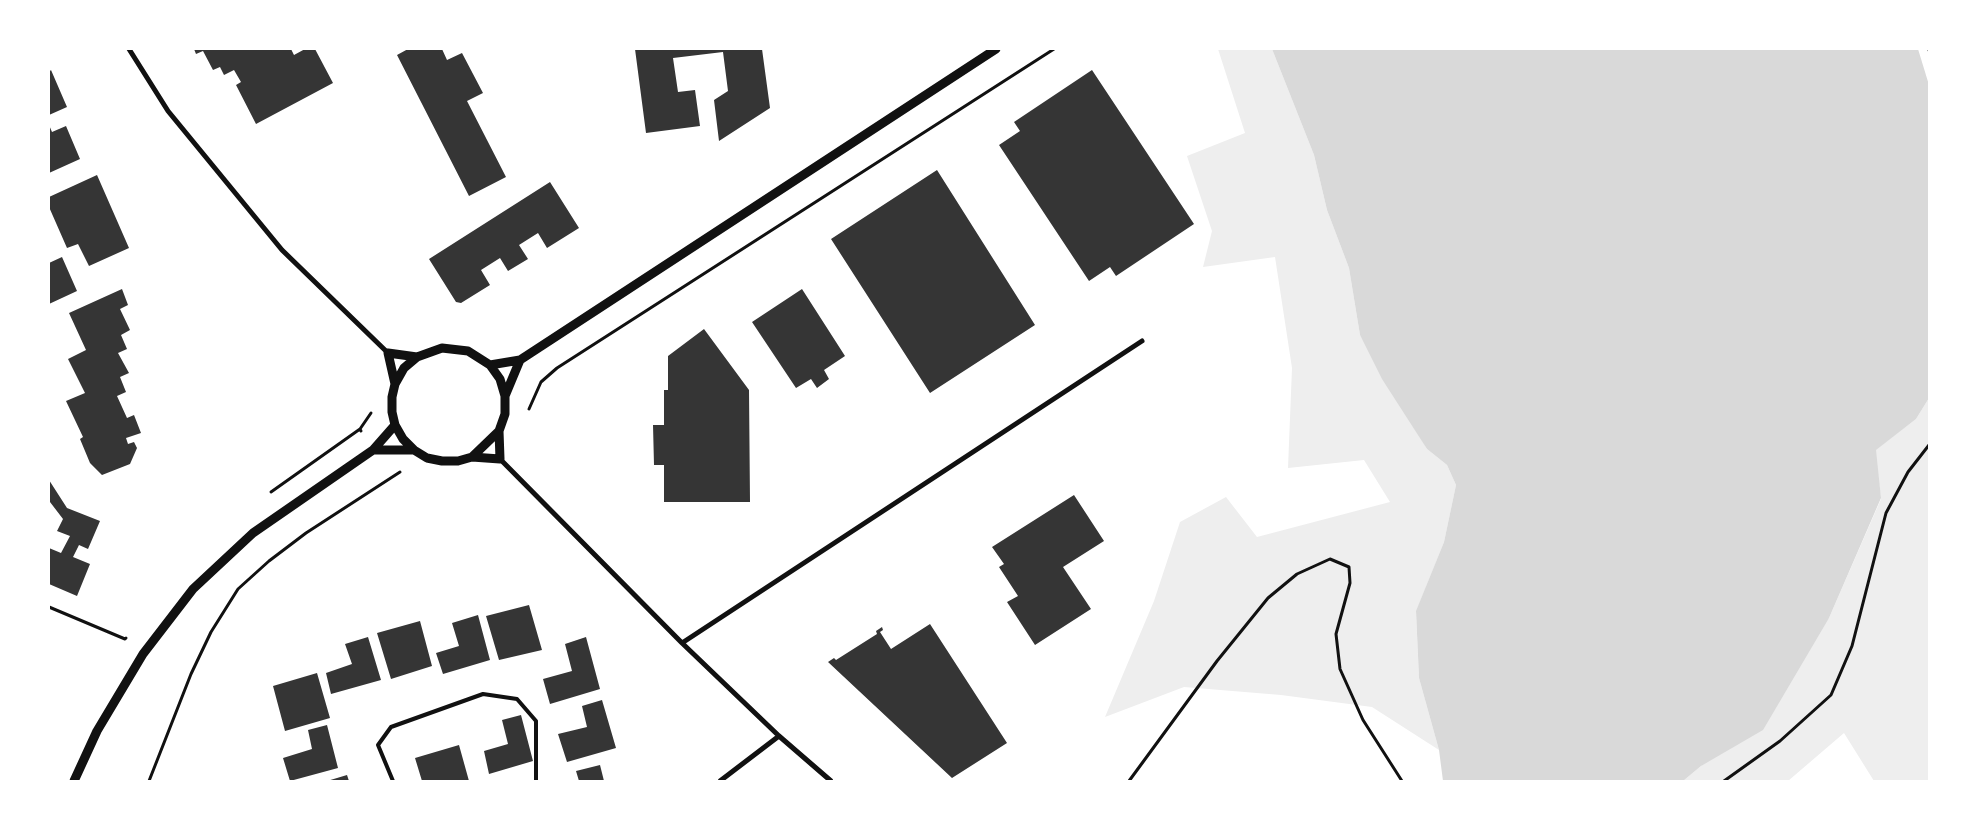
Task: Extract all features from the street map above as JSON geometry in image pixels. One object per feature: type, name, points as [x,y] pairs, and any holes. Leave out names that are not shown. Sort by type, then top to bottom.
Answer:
[{"type":"street","points":[[129,49],[168,110],[282,250],[388,353],[395,384]]},
{"type":"street","points":[[490,365],[520,360],[996,49]]},
{"type":"street","points":[[682,643],[1142,342]]},
{"type":"street","points":[[500,459],[499,431],[505,414],[505,396],[500,379],[490,365],[468,350],[442,348],[418,357],[404,368],[395,384],[392,397],[392,412],[395,425],[403,439],[414,450],[427,458],[442,461],[458,461],[472,457],[500,459],[682,643],[780,736],[831,781]]},
{"type":"street","points":[[388,353],[418,357]]},
{"type":"street","points":[[505,396],[520,360]]},
{"type":"street","points":[[74,781],[97,732],[143,654],[193,590],[252,533],[373,450],[395,425]]},
{"type":"street","points":[[472,457],[499,431]]},
{"type":"street","points":[[373,450],[414,450]]},
{"type":"street","points":[[720,781],[780,736]]},
{"type":"lane","points":[[393,781],[378,745],[390,727],[483,694],[517,699],[536,721],[536,781]]},
{"type":"path","points":[[528,413],[541,382],[557,368],[1054,49]]},
{"type":"path","points":[[376,406],[360,429],[391,478]]},
{"type":"path","points":[[1724,781],[1780,741],[1831,695],[1852,646],[1886,513],[1908,472],[1929,445]]},
{"type":"path","points":[[149,781],[190,674],[211,632],[238,590],[269,561],[306,533],[408,468]]},
{"type":"path","points":[[1129,781],[1217,661],[1268,598],[1297,574],[1330,559],[1349,567],[1350,582],[1336,634],[1340,669],[1362,720],[1402,781]]},
{"type":"shaded area","points":[[1218,49],[1272,49],[1314,155],[1327,210],[1349,268],[1360,335],[1427,449],[1447,465],[1456,485],[1444,542],[1416,612],[1419,678],[1439,750],[1372,707],[1281,695],[1184,687],[1105,717],[1154,601],[1180,522],[1226,497],[1257,537],[1390,502],[1364,460],[1288,468],[1292,368],[1275,257],[1203,267],[1212,231],[1187,156],[1245,133]]},
{"type":"shaded area","points":[[1272,49],[1918,49],[1929,85],[1929,398],[1916,419],[1876,450],[1881,498],[1829,618],[1763,730],[1701,766],[1683,781],[1443,781],[1439,750],[1419,678],[1416,611],[1444,542],[1456,485],[1447,465],[1427,449],[1382,379],[1360,335],[1349,268],[1327,210],[1314,155]]},
{"type":"shaded area","points":[[1929,398],[1929,781],[1874,781],[1844,733],[1788,781],[1683,781],[1701,766],[1829,618],[1881,499],[1875,450],[1916,419]]},
{"type":"building","points":[[194,49],[291,49],[294,55],[305,49],[315,49],[333,83],[256,124],[236,85],[241,82],[234,70],[224,75],[220,67],[213,70],[203,51],[196,54]]},
{"type":"building","points":[[408,49],[442,49],[447,60],[462,53],[483,93],[467,101],[506,177],[469,196],[397,55]]},
{"type":"building","points":[[635,49],[762,49],[770,108],[719,141],[714,100],[728,91],[723,52],[673,58],[678,92],[695,90],[700,126],[646,133]]},
{"type":"building","points":[[51,70],[67,107],[49,115],[49,72]]},
{"type":"building","points":[[1092,70],[1194,224],[1116,276],[1110,267],[1089,281],[999,145],[1020,131],[1014,122]]},
{"type":"building","points":[[49,125],[52,132],[66,126],[80,159],[49,173]]},
{"type":"building","points":[[937,170],[1035,325],[930,393],[831,239]]},
{"type":"building","points":[[97,175],[129,248],[89,266],[78,244],[67,248],[49,207],[49,197]]},
{"type":"building","points":[[550,182],[579,228],[547,248],[538,233],[519,245],[528,259],[508,271],[500,258],[481,270],[490,285],[461,303],[456,302],[429,259]]},
{"type":"building","points":[[62,257],[77,291],[49,304],[49,263]]},
{"type":"building","points":[[122,289],[128,305],[120,309],[130,330],[121,335],[127,349],[118,353],[129,373],[120,377],[126,392],[117,396],[127,418],[134,415],[141,433],[126,438],[128,444],[134,442],[137,448],[130,464],[102,475],[90,463],[80,439],[83,437],[66,401],[85,393],[68,359],[86,350],[69,313]]},
{"type":"building","points":[[802,289],[845,356],[824,370],[829,379],[817,388],[811,379],[796,388],[752,322]]},
{"type":"building","points":[[704,329],[749,390],[750,502],[664,502],[664,465],[654,465],[653,425],[664,425],[664,390],[668,390],[668,356]]},
{"type":"building","points":[[49,480],[67,508],[100,521],[88,549],[79,545],[73,557],[90,564],[77,596],[49,584],[49,548],[61,553],[70,536],[57,531],[63,519],[49,503]]},
{"type":"building","points":[[1074,495],[1104,541],[1063,567],[1091,609],[1035,645],[1007,602],[1018,596],[999,567],[1004,564],[992,547]]},
{"type":"building","points":[[529,605],[542,650],[499,660],[486,616]]},
{"type":"building","points":[[478,615],[490,660],[443,674],[436,653],[459,646],[452,623]]},
{"type":"building","points":[[420,621],[432,666],[391,679],[377,633]]},
{"type":"building","points":[[930,624],[1007,743],[952,778],[828,662],[834,658],[836,660],[877,634],[876,631],[882,627],[883,630],[880,632],[891,649]]},
{"type":"building","points":[[368,637],[381,680],[331,694],[326,673],[352,664],[345,644]]},
{"type":"building","points":[[586,637],[600,689],[550,704],[543,679],[572,671],[565,644]]},
{"type":"building","points":[[317,673],[330,718],[285,731],[273,686]]},
{"type":"building","points":[[602,700],[616,748],[567,762],[558,734],[587,727],[582,706]]},
{"type":"building","points":[[521,715],[533,761],[489,774],[484,751],[508,744],[502,720]]},
{"type":"building","points":[[327,725],[338,768],[290,781],[283,758],[312,749],[308,730]]},
{"type":"building","points":[[459,745],[469,781],[422,781],[415,758]]},
{"type":"building","points":[[600,765],[604,781],[579,781],[576,771]]},
{"type":"building","points":[[347,775],[349,781],[327,781]]}]
